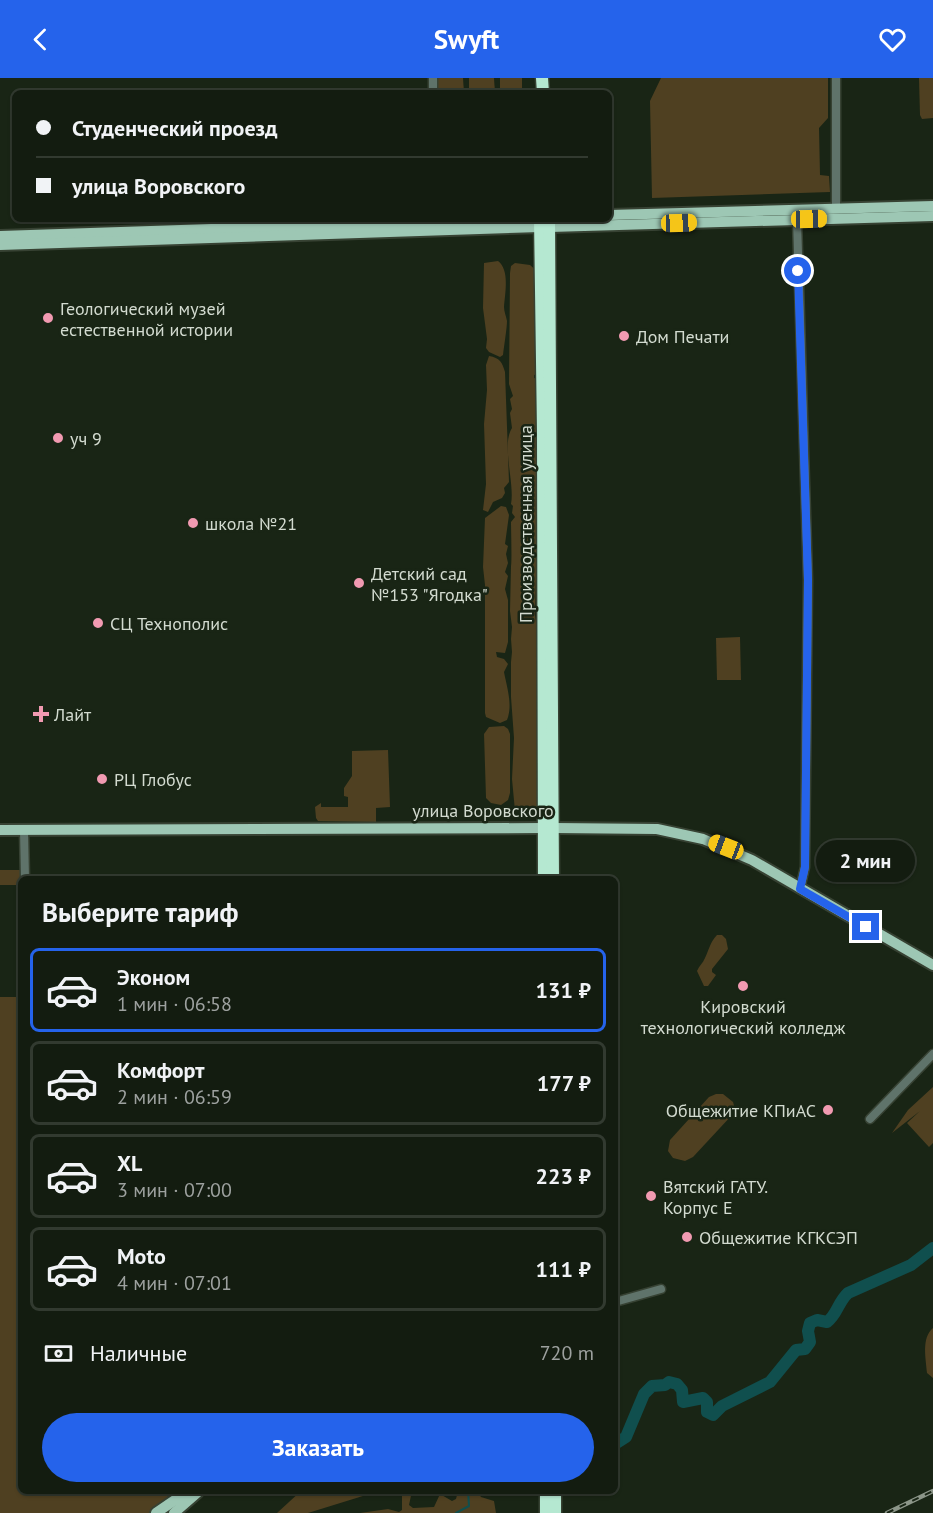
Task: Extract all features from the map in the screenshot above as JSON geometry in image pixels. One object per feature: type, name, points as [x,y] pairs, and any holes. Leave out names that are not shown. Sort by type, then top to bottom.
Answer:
[{"type":"highway","name":"Производственная улица","points":[[545,223],[549,828]]},
{"type":"highway","points":[[544,876],[549,828]]},
{"type":"highway","points":[[549,828],[553,876]]},
{"type":"highway","points":[[546,1494],[546,1513]]},
{"type":"highway","points":[[555,1494],[555,1513]]},
{"type":"main road","points":[[612,221],[797,214],[836,209],[933,206]]},
{"type":"main road","points":[[612,215],[933,216]]},
{"type":"main road","points":[[0,245],[465,222]]},
{"type":"main road","points":[[0,236],[573,222]]},
{"type":"main road","name":"улица Воровского","points":[[0,830],[632,828],[678,832],[726,847],[933,965]]},
{"type":"main road","points":[[156,1513],[194,1494]]},
{"type":"street","points":[[836,78],[836,209]]},
{"type":"street","points":[[797,214],[808,580],[805,867],[800,889]]},
{"type":"street","points":[[24,830],[25,876]]},
{"type":"street","points":[[870,1119],[933,1054]]},
{"type":"street","points":[[618,1301],[661,1289]]},
{"type":"shaded area","points":[[437,78],[463,78],[464,90],[437,90]]},
{"type":"shaded area","points":[[469,78],[494,78],[495,90],[469,90]]},
{"type":"shaded area","points":[[500,78],[522,78],[522,90],[500,90]]},
{"type":"shaded area","points":[[661,78],[828,78],[828,118],[819,128],[820,175],[829,176],[830,192],[652,198],[650,101]]},
{"type":"shaded area","points":[[919,78],[933,78],[933,118],[922,119],[920,115]]},
{"type":"shaded area","points":[[498,261],[502,265],[505,276],[504,307],[507,321],[503,355],[500,357],[486,348],[483,308],[484,263]]},
{"type":"shaded area","points":[[515,263],[530,265],[540,274],[538,374],[534,375],[539,383],[535,386],[538,392],[539,453],[537,456],[535,615],[538,636],[537,808],[525,814],[515,811],[512,779],[514,738],[511,697],[511,522],[515,517],[511,504],[508,444],[512,428],[510,399],[513,396],[509,384],[510,273],[511,266]]},
{"type":"shaded area","points":[[489,356],[500,361],[505,372],[509,482],[504,488],[505,493],[502,498],[493,502],[488,512],[483,510],[486,484],[484,424],[487,390],[486,365]]},
{"type":"shaded area","points":[[501,506],[506,507],[509,515],[505,544],[508,546],[506,554],[508,563],[505,572],[508,576],[505,589],[508,600],[508,642],[505,653],[496,652],[497,657],[504,659],[508,664],[504,672],[509,696],[509,714],[507,720],[500,723],[486,717],[485,713],[483,567],[485,518]]},
{"type":"shaded area","points":[[740,637],[741,680],[717,680],[716,638]]},
{"type":"shaded area","points":[[504,726],[510,734],[510,793],[508,800],[501,805],[491,803],[486,798],[484,734],[489,727]]},
{"type":"shaded area","points":[[388,750],[390,807],[376,808],[376,822],[318,821],[315,807],[321,803],[321,807],[348,807],[348,797],[344,796],[344,788],[352,776],[352,751]]},
{"type":"shaded area","points":[[0,870],[21,870],[18,885],[0,885]]},
{"type":"shaded area","points":[[717,935],[722,935],[726,939],[728,949],[712,969],[716,975],[708,986],[704,986],[697,971]]},
{"type":"shaded area","points":[[0,997],[18,997],[18,1494],[166,1494],[169,1498],[149,1513],[0,1513]]},
{"type":"shaded area","points":[[933,1087],[933,1143],[929,1147],[907,1123],[920,1111],[892,1133],[908,1110]]},
{"type":"shaded area","points":[[723,1094],[733,1102],[735,1109],[732,1115],[693,1157],[685,1161],[673,1158],[668,1151],[670,1140],[709,1097]]},
{"type":"shaded area","points":[[933,1328],[933,1378],[927,1373],[925,1349],[927,1337]]},
{"type":"shaded area","points":[[298,1494],[369,1494],[308,1513],[277,1513]]},
{"type":"shaded area","points":[[402,1494],[411,1494],[409,1505],[413,1508],[434,1507],[440,1494],[452,1501],[456,1499],[456,1494],[479,1494],[481,1497],[494,1501],[496,1513],[360,1513],[388,1509],[399,1512],[402,1510]]},
{"type":"waterway","points":[[618,1442],[626,1437],[644,1394],[652,1386],[665,1385],[669,1382],[677,1384],[682,1390],[683,1402],[703,1398],[707,1402],[707,1412],[713,1415],[722,1406],[770,1382],[796,1350],[805,1349],[810,1342],[808,1331],[810,1323],[817,1320],[827,1322],[848,1293],[911,1265],[933,1248]]},
{"type":"waterway","points":[[456,1513],[469,1506],[468,1494]]},
{"type":"railway","points":[[887,1513],[933,1491]]},
{"type":"place","name":"Геологический музей естественной истории","points":[[48,318]]},
{"type":"place","name":"Дом Печати","points":[[624,336]]},
{"type":"place","name":"уч 9","points":[[58,438]]},
{"type":"place","name":"школа №21","points":[[193,523]]},
{"type":"place","name":"Детский сад №153 \"Ягодка\"","points":[[359,583]]},
{"type":"place","name":"СЦ Технополис","points":[[98,623]]},
{"type":"place","name":"Лайт","points":[[41,714]]},
{"type":"place","name":"РЦ Глобус","points":[[102,779]]},
{"type":"place","name":"Кировский технологический колледж","points":[[743,986]]},
{"type":"place","name":"Общежитие КПиАС","points":[[828,1110]]},
{"type":"place","name":"Вятский ГАТУ. Корпус Е","points":[[651,1196]]},
{"type":"place","name":"Общежитие КГКСЭП","points":[[687,1237]]},
{"type":"route","points":[[798,271],[808,580],[805,867],[800,889],[866,927]]}]
